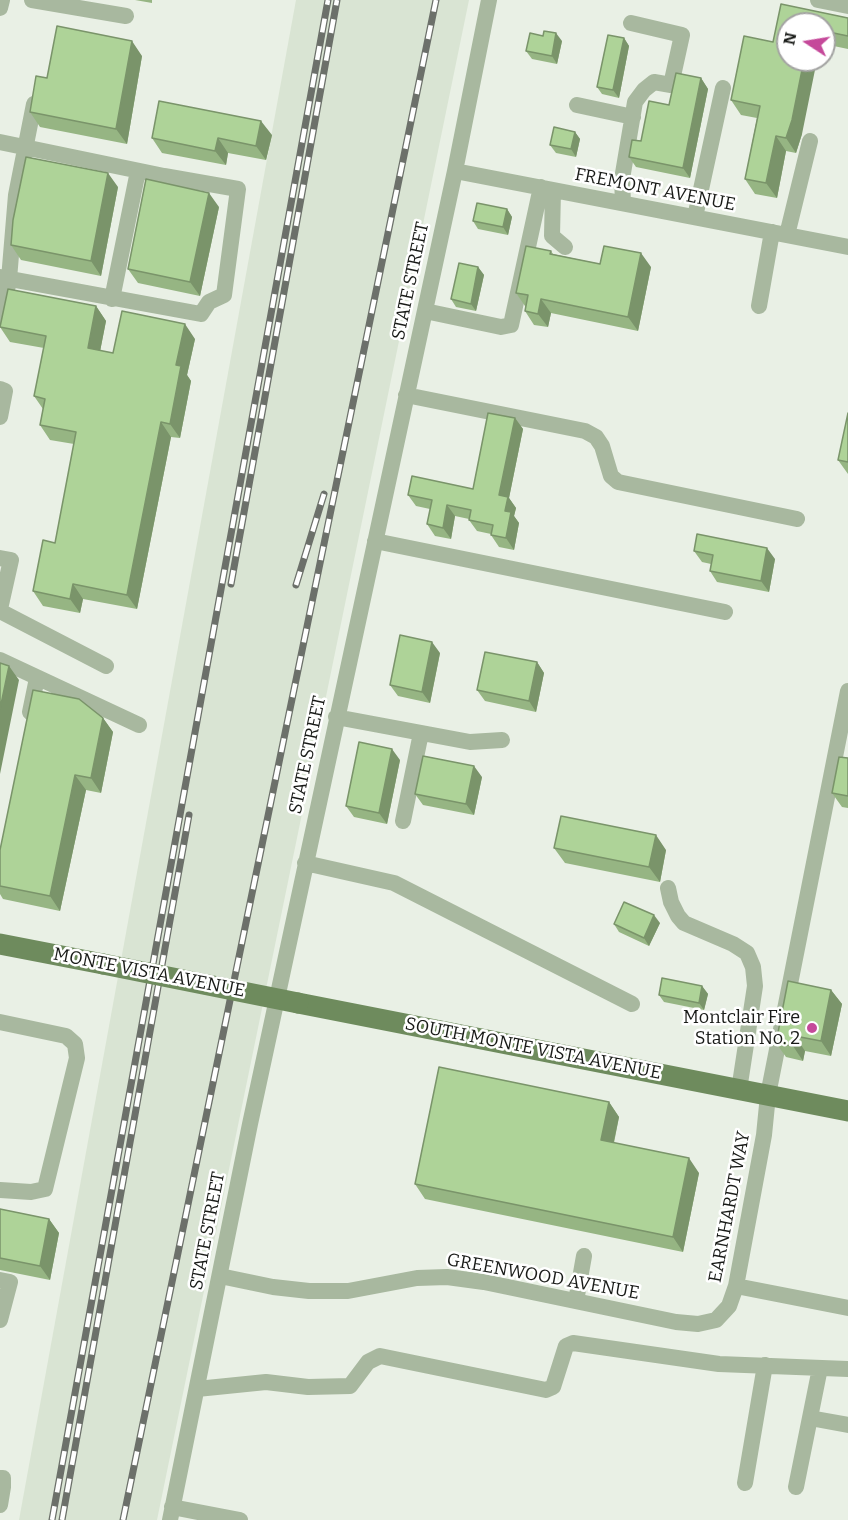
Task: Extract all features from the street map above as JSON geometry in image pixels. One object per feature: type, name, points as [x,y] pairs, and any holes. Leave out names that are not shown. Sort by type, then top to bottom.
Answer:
[{"type":"main road","name":"MONTE VISTA AVENUE","points":[[0,944],[297,1003]]},
{"type":"main road","name":"SOUTH MONTE VISTA AVENUE","points":[[297,1003],[768,1095]]},
{"type":"main road","points":[[768,1095],[848,1111]]},
{"type":"street","points":[[0,8],[2,0]]},
{"type":"street","points":[[32,0],[126,16]]},
{"type":"street","name":"STATE STREET","points":[[171,1514],[247,1135],[455,171],[489,0]]},
{"type":"street","points":[[818,0],[848,6]]},
{"type":"street","points":[[623,203],[622,179],[636,102],[644,90],[654,82],[671,85],[682,35],[631,23]]},
{"type":"street","points":[[695,217],[723,88]]},
{"type":"street","points":[[2,318],[16,195],[34,104]]},
{"type":"street","points":[[578,105],[633,117]]},
{"type":"street","points":[[759,306],[779,234],[810,141]]},
{"type":"street","points":[[0,142],[238,189],[224,295],[209,302],[201,314],[5,278]]},
{"type":"street","points":[[112,299],[138,171]]},
{"type":"street","name":"FREMONT AVENUE","points":[[455,171],[848,247]]},
{"type":"street","points":[[547,189],[552,236],[565,247]]},
{"type":"street","points":[[425,311],[501,327],[511,325],[547,189]]},
{"type":"street","points":[[0,389],[5,391],[0,417]]},
{"type":"street","points":[[406,395],[585,431],[596,437],[602,446],[611,476],[618,482],[797,519]]},
{"type":"street","points":[[375,541],[725,612]]},
{"type":"street","points":[[0,558],[10,560],[0,610],[106,666]]},
{"type":"street","points":[[0,660],[139,725]]},
{"type":"street","points":[[26,734],[37,678]]},
{"type":"street","name":"EARNHARDT WAY","points":[[716,1320],[729,1306],[736,1286],[764,1135],[768,1095],[848,691]]},
{"type":"street","points":[[336,717],[471,742],[502,740]]},
{"type":"street","points":[[403,821],[421,733]]},
{"type":"street","points":[[305,863],[394,883],[632,1004]]},
{"type":"street","points":[[668,888],[671,902],[684,923],[733,944],[747,953],[753,967],[755,986],[739,1090]]},
{"type":"street","points":[[0,1022],[66,1036],[75,1044],[77,1058],[45,1189],[31,1192],[0,1190]]},
{"type":"street","points":[[576,1301],[585,1256]]},
{"type":"street","name":"GREENWOOD AVENUE","points":[[220,1276],[273,1287],[309,1291],[348,1291],[417,1278],[447,1277],[484,1282],[676,1322],[698,1324],[716,1320]]},
{"type":"street","points":[[0,1280],[10,1282],[0,1320]]},
{"type":"street","points":[[736,1286],[848,1308]]},
{"type":"street","points":[[197,1389],[266,1382],[308,1387],[350,1386],[369,1362],[381,1356],[546,1390],[553,1387],[566,1346],[573,1343],[719,1364],[848,1369]]},
{"type":"street","points":[[745,1483],[765,1365]]},
{"type":"street","points":[[796,1487],[820,1368]]},
{"type":"street","points":[[810,1418],[848,1425]]},
{"type":"street","points":[[0,1478],[3,1478],[0,1505]]},
{"type":"street","points":[[171,1514],[240,1520]]},
{"type":"shaded area","points":[[296,0],[469,0],[157,1520],[19,1520]]},
{"type":"building","points":[[781,4],[819,12],[779,12]]},
{"type":"building","points":[[836,15],[848,18],[848,36],[836,34]]},
{"type":"building","points":[[57,26],[132,41],[116,129],[30,112],[36,76],[47,78]]},
{"type":"building","points":[[776,28],[776,72],[802,72],[792,120],[786,138],[776,136],[766,183],[745,179],[760,106],[731,100],[744,36],[773,42]]},
{"type":"building","points":[[544,31],[556,33],[552,56],[526,51],[530,33],[543,36]]},
{"type":"building","points":[[608,35],[624,38],[613,90],[597,87]]},
{"type":"building","points":[[676,73],[701,78],[683,168],[629,157],[632,140],[641,141],[649,101],[669,105]]},
{"type":"building","points":[[159,101],[261,121],[256,146],[218,138],[215,151],[152,138]]},
{"type":"building","points":[[554,127],[575,132],[571,149],[550,145]]},
{"type":"building","points":[[26,157],[108,173],[91,261],[11,245],[13,220]]},
{"type":"building","points":[[146,179],[209,193],[190,282],[128,269]]},
{"type":"building","points":[[477,203],[507,209],[503,227],[473,221]]},
{"type":"building","points":[[526,246],[551,251],[550,254],[600,264],[604,246],[641,253],[628,317],[541,299],[538,314],[525,311],[528,295],[516,293]]},
{"type":"building","points":[[459,263],[478,267],[471,304],[451,299]]},
{"type":"building","points":[[8,289],[96,306],[88,348],[113,353],[122,311],[185,324],[176,365],[181,366],[170,424],[161,422],[127,595],[73,584],[70,599],[33,591],[43,540],[55,543],[76,432],[40,425],[45,399],[34,396],[46,336],[0,327]]},
{"type":"building","points":[[488,413],[515,418],[499,495],[508,497],[505,511],[511,512],[506,538],[491,535],[493,525],[469,520],[471,510],[447,505],[443,528],[427,524],[432,500],[408,495],[412,476],[473,489]]},
{"type":"building","points":[[848,413],[848,462],[838,460]]},
{"type":"building","points":[[697,534],[767,548],[761,581],[710,571],[713,555],[694,551]]},
{"type":"building","points":[[400,635],[432,642],[422,692],[390,685]]},
{"type":"building","points":[[485,652],[537,662],[529,701],[477,690]]},
{"type":"building","points":[[0,663],[9,666],[0,709]]},
{"type":"building","points":[[33,690],[79,699],[103,718],[91,778],[75,775],[50,896],[0,886],[0,850]]},
{"type":"building","points":[[359,742],[392,749],[379,813],[346,806]]},
{"type":"building","points":[[423,756],[474,766],[466,804],[415,794]]},
{"type":"building","points":[[839,757],[848,758],[848,796],[832,793]]},
{"type":"building","points":[[561,816],[656,835],[649,867],[554,848]]},
{"type":"building","points":[[624,902],[654,915],[644,938],[614,924]]},
{"type":"building","points":[[662,978],[702,986],[699,1003],[659,995]]},
{"type":"building","points":[[788,981],[831,990],[821,1041],[795,1036],[793,1046],[776,1043]]},
{"type":"building","points":[[439,1067],[609,1102],[601,1140],[689,1158],[673,1237],[415,1184]]},
{"type":"building","points":[[0,1209],[49,1219],[40,1266],[0,1258]]},
{"type":"railway","points":[[52,1520],[328,0]]},
{"type":"railway","points":[[231,584],[337,0]]},
{"type":"railway","points":[[123,1520],[436,0]]},
{"type":"railway","points":[[296,585],[324,494]]},
{"type":"railway","points":[[62,1520],[189,815]]},
{"type":"place","name":"Montclair Fire Station No. 2","points":[[812,1028]]}]
